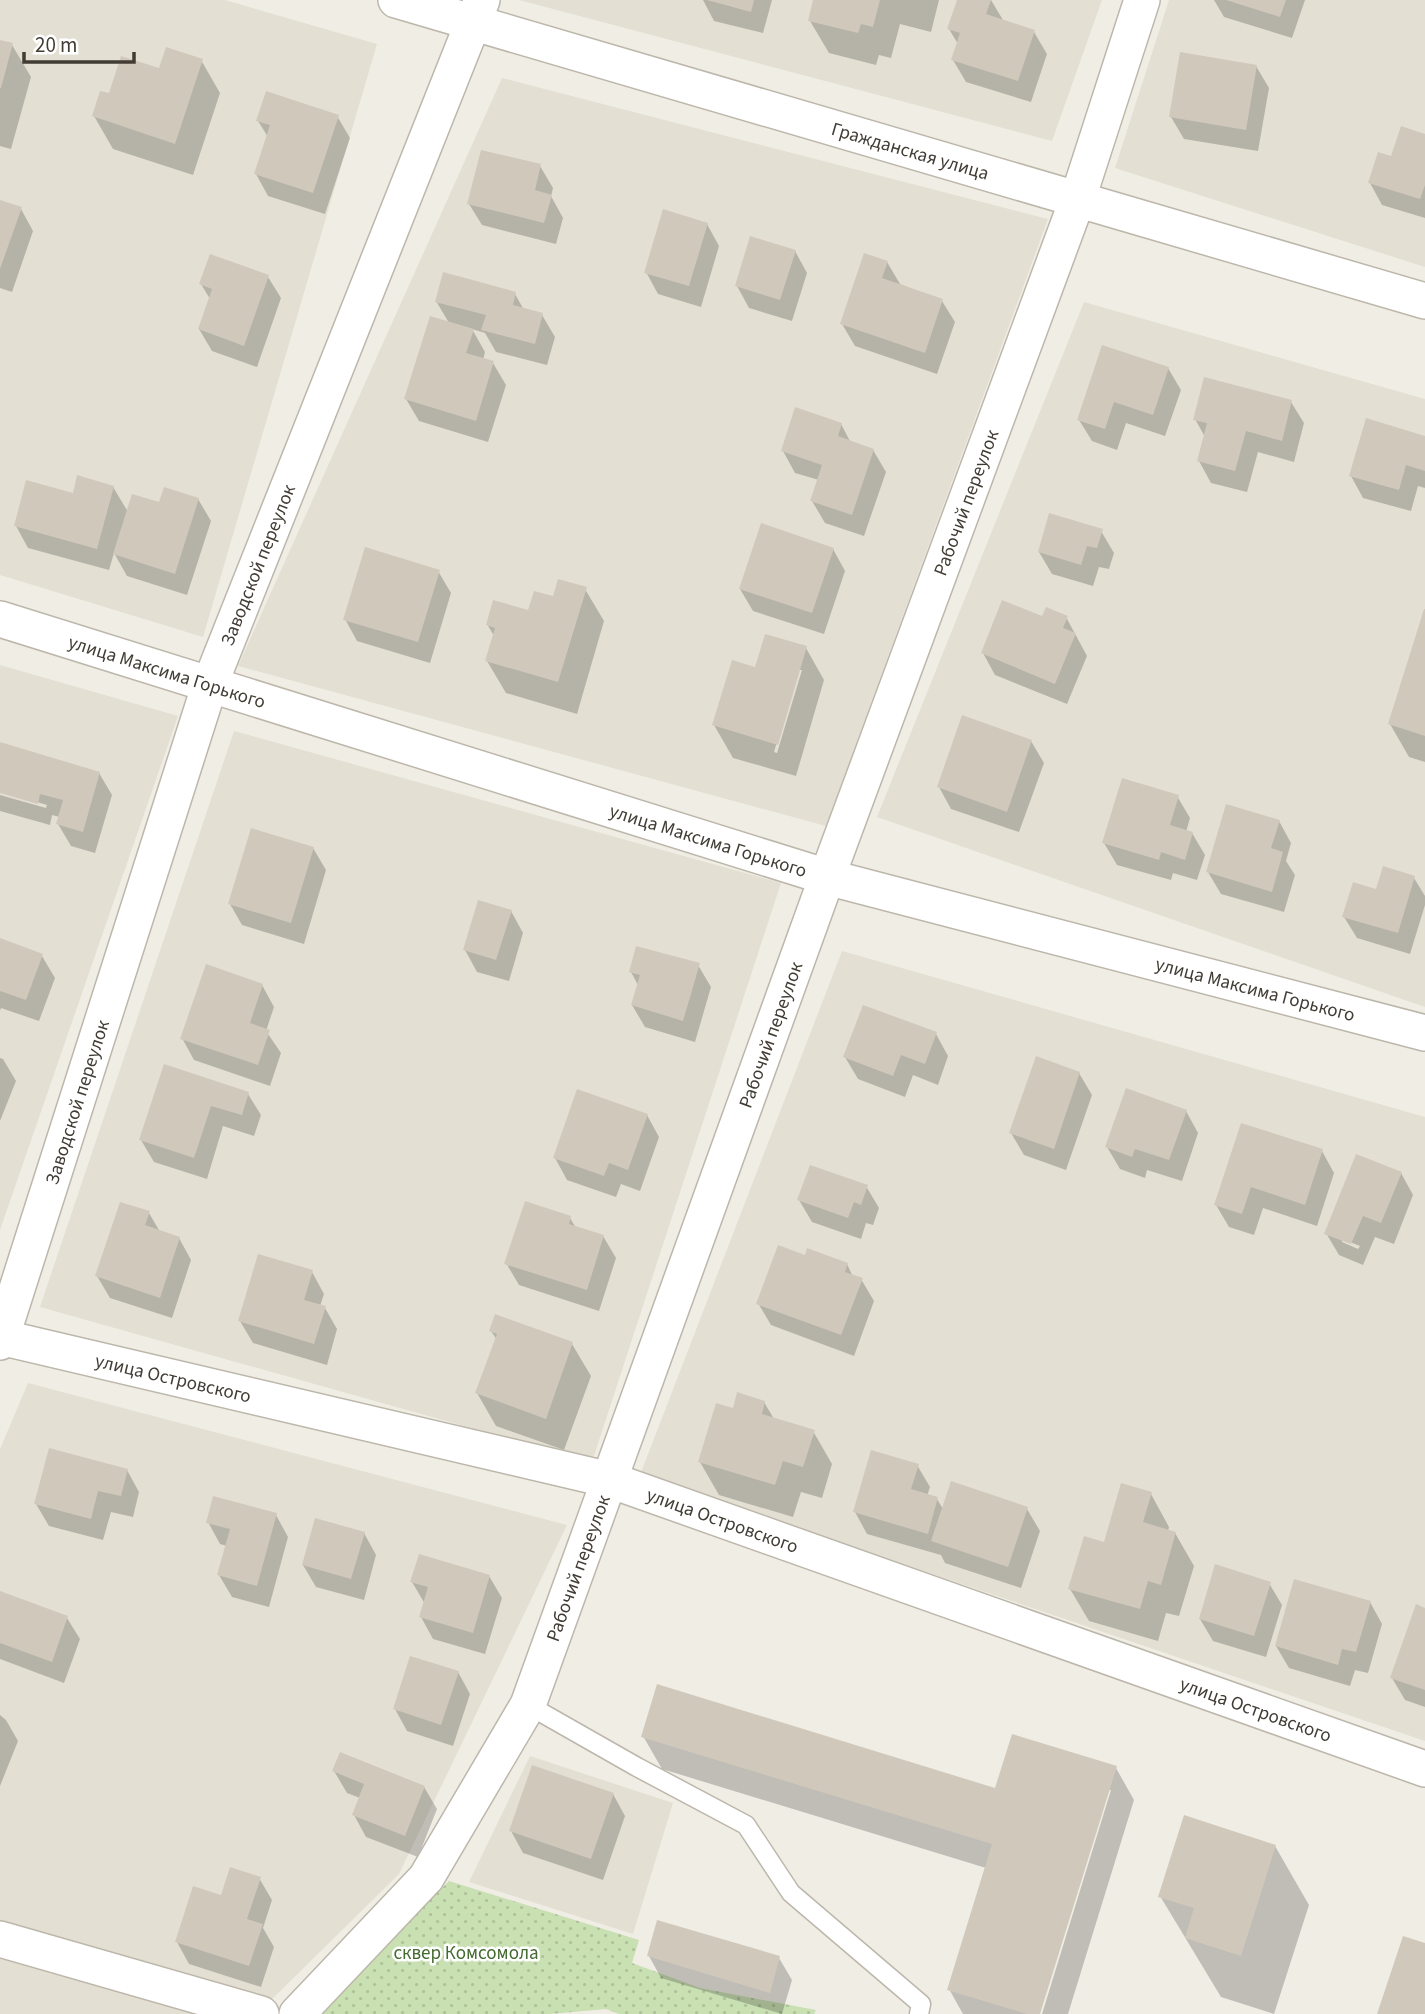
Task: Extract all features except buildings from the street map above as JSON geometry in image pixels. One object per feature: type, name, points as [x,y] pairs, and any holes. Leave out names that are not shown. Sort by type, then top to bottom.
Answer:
[{"type":"street","name":"Гражданская улица","points":[[396,0],[478,12],[1078,198],[1425,301]]},
{"type":"street","name":"Рабочий переулок","points":[[297,2014],[426,1878],[528,1705],[827,877],[1078,198],[1142,0]]},
{"type":"street","name":"Заводской переулок","points":[[1,1339],[210,684],[478,12]]},
{"type":"street","name":"улица Максима Горького","points":[[0,619],[827,877],[1425,1033]]},
{"type":"street","name":"улица Островского","points":[[1,1339],[610,1480],[1425,1769]]},
{"type":"street","points":[[0,1939],[261,2014]]},
{"type":"lane","points":[[528,1705],[637,1768],[746,1825],[791,1893],[921,2004],[919,2014]]},
{"type":"shaded area","points":[[0,0],[225,0],[377,44],[203,637],[0,575]]},
{"type":"shaded area","points":[[519,0],[1102,0],[1052,141]]},
{"type":"shaded area","points":[[1169,0],[1425,0],[1425,267],[1115,168]]},
{"type":"shaded area","points":[[502,78],[1048,219],[826,826],[238,666]]},
{"type":"shaded area","points":[[1084,302],[1425,399],[1425,1007],[877,817]]},
{"type":"shaded area","points":[[0,665],[178,716],[0,1230]]},
{"type":"shaded area","points":[[234,731],[781,883],[592,1462],[40,1307]]},
{"type":"shaded area","points":[[842,951],[1425,1117],[1425,1741],[640,1475]]},
{"type":"shaded area","points":[[28,1383],[567,1525],[399,1874],[264,2007],[0,1929],[0,1449]]},
{"type":"shaded area","points":[[530,1756],[673,1803],[633,1934],[469,1882]]},
{"type":"shaded area","points":[[0,1958],[195,2014],[0,2014]]},
{"type":"green space","name":"сквер Комсомола","points":[[449,1881],[639,1940],[632,1963],[700,1988],[816,2010],[814,2014],[619,2014],[606,2009],[550,2014],[317,2014]]}]
